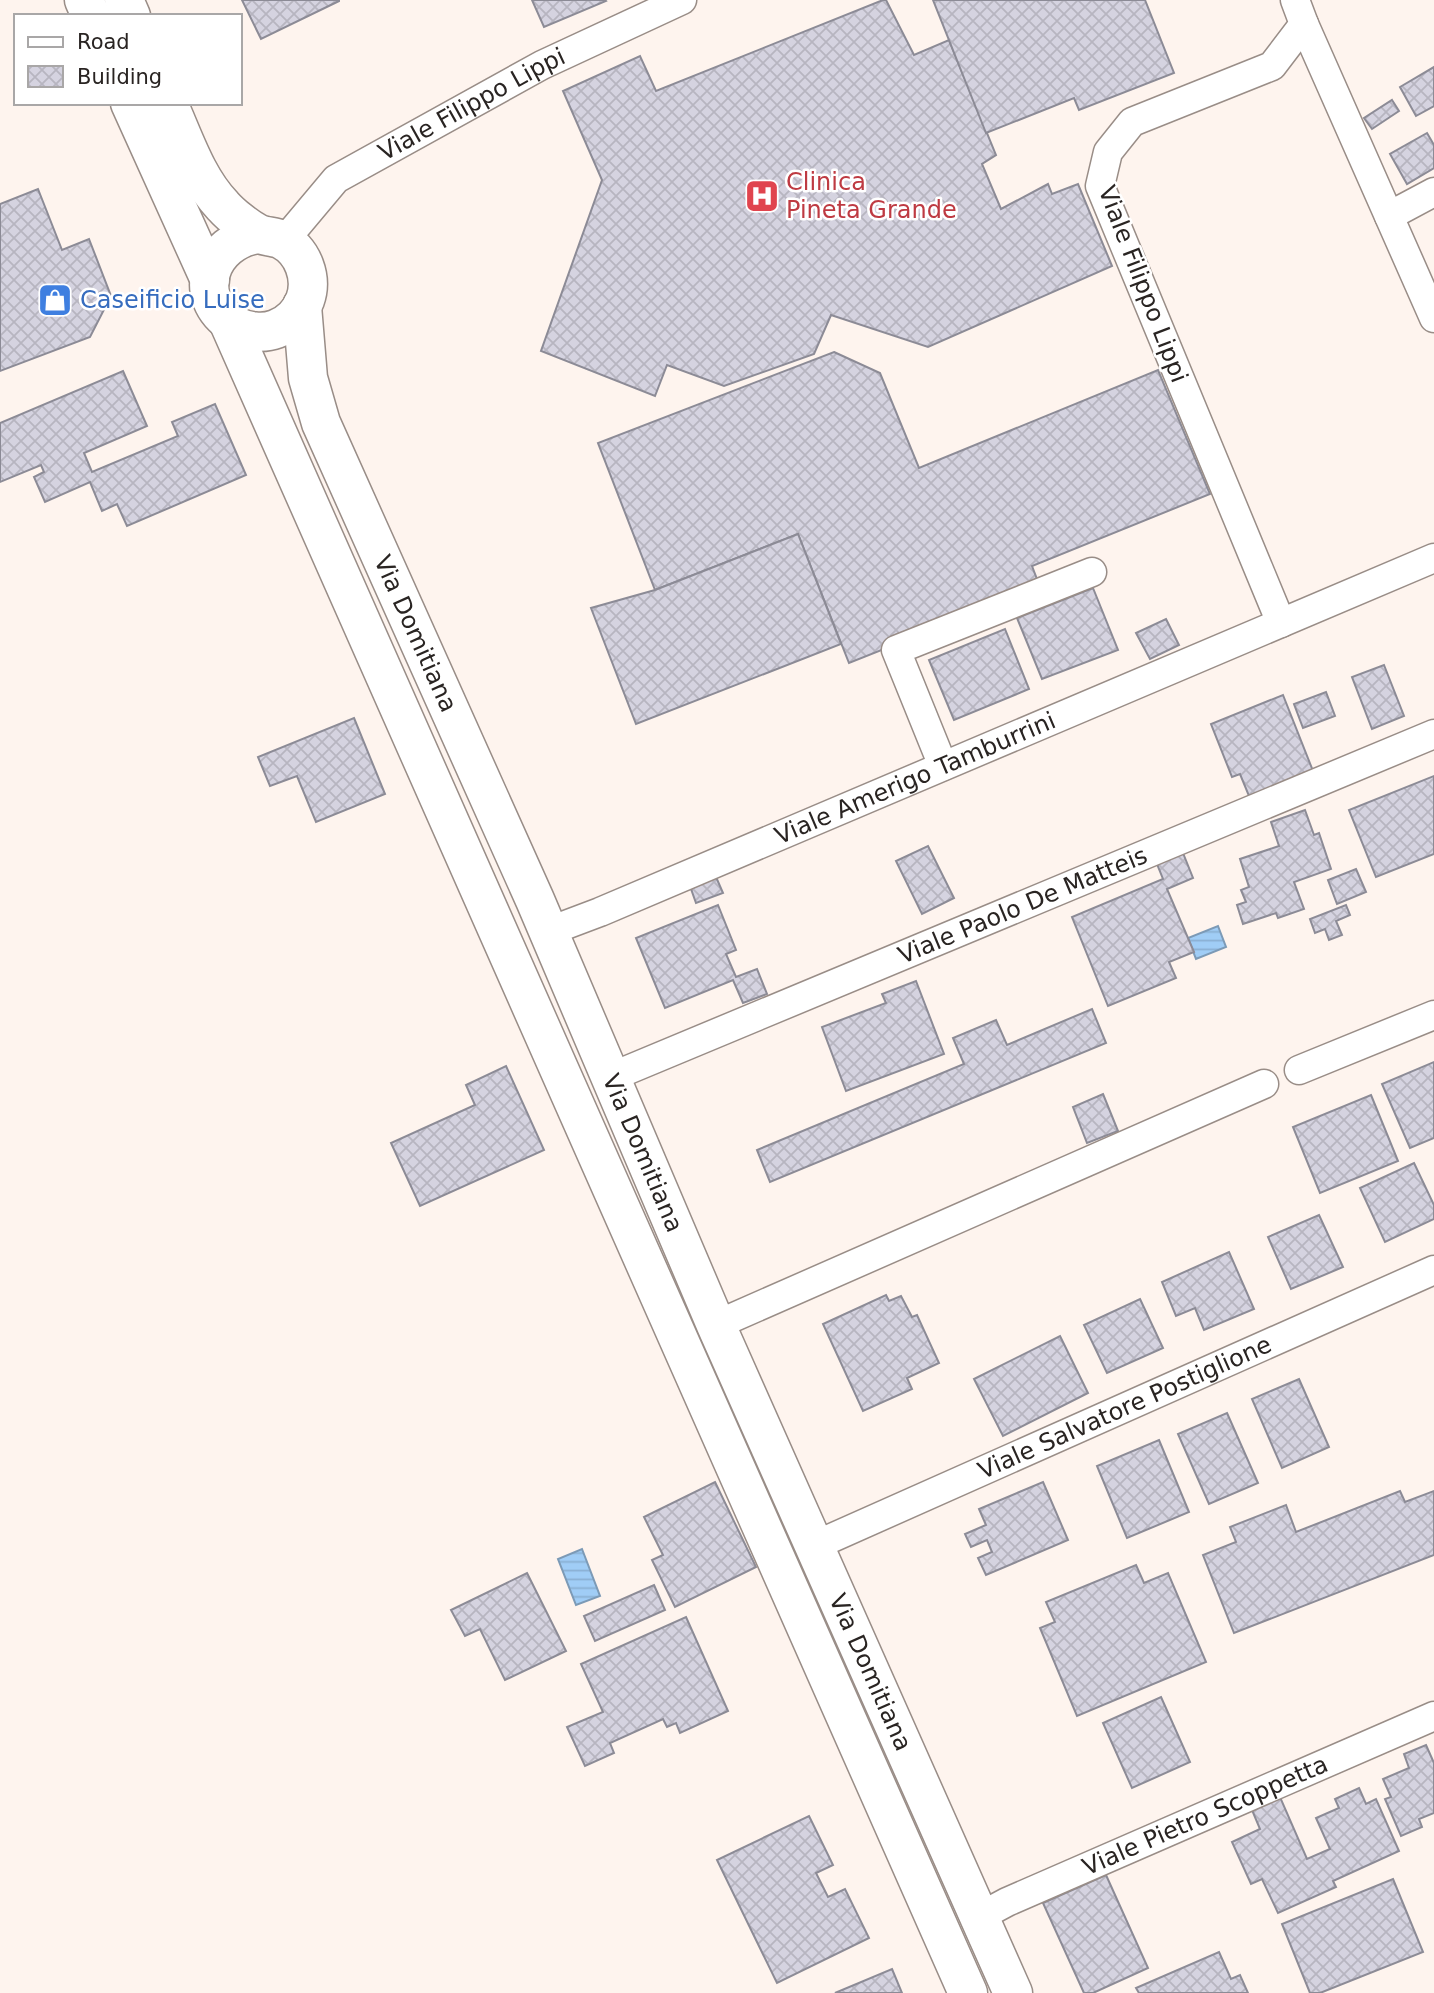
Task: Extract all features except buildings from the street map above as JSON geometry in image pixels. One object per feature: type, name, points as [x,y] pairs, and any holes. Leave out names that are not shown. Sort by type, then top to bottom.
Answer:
[{"type":"main road","points":[[131,105],[209,280],[214,302],[228,321],[250,331],[274,329],[295,316],[302,306],[306,295],[306,270],[294,249],[223,207],[196,168],[170,105]]},
{"type":"main road","points":[[209,280],[212,265],[225,248],[244,236],[271,237]]},
{"type":"main road","name":"Via Domitiana","points":[[302,306],[308,378],[321,423],[535,900],[716,1325],[1013,1993]]},
{"type":"main road","name":"Via Domitiana","points":[[228,321],[968,1993]]},
{"type":"street","name":"Viale Filippo Lippi","points":[[271,237],[336,179],[542,65],[682,0]]},
{"type":"street","name":"Viale Filippo Lippi","points":[[1281,623],[1100,186],[1108,152],[1132,122],[1272,66],[1299,12]]},
{"type":"street","points":[[1299,12],[1434,318]]},
{"type":"street","points":[[1389,216],[1434,192]]},
{"type":"street","name":"Viale Amerigo Tamburrini","points":[[547,932],[600,912],[1434,558]]},
{"type":"street","points":[[943,766],[896,650],[1092,572]]},
{"type":"street","name":"Viale Paolo De Matteis","points":[[611,1077],[1434,734]]},
{"type":"street","points":[[1299,1070],[1434,1016]]},
{"type":"street","points":[[716,1325],[1264,1084]]},
{"type":"street","name":"Viale Salvatore Postiglione","points":[[816,1545],[1434,1270]]},
{"type":"street","name":"Viale Pietro Scoppetta","points":[[979,1917],[1007,1902],[1434,1716]]},
{"type":"water","points":[[1218,926],[1226,947],[1196,959],[1188,938]]},
{"type":"water","points":[[582,1549],[600,1596],[576,1605],[558,1559]]},
{"type":"place","name":"Clinica Pineta Grande","points":[[762,196]]},
{"type":"place","name":"Caseificio Luise","points":[[55,300]]}]
